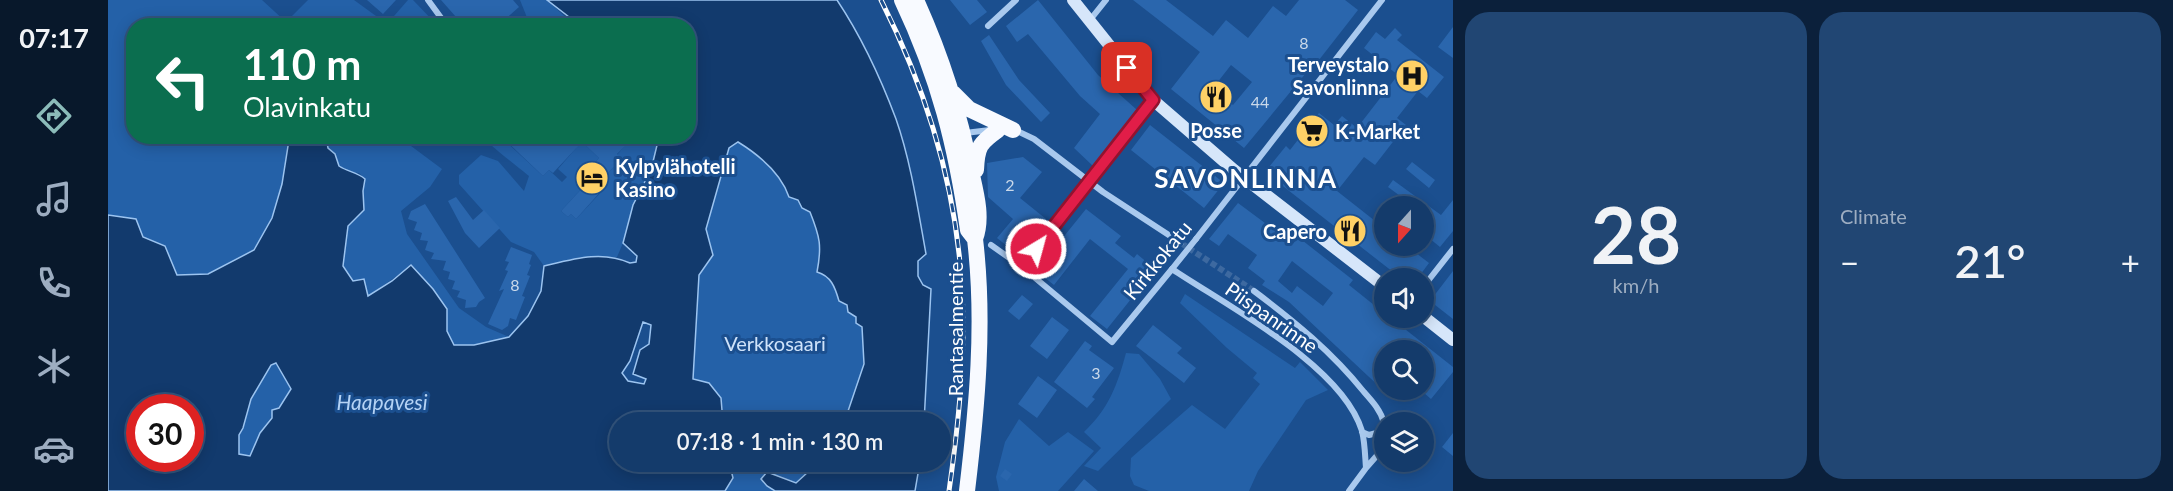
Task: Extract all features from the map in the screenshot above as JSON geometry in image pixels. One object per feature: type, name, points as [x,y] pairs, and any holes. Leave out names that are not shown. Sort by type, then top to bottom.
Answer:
[{"type":"highway","name":"Rantasalmentie","points":[[902,0],[920,37],[957,134],[974,185],[978,213],[981,244],[980,329],[978,378],[967,491]]},
{"type":"highway","name":"Rantasalmentie","points":[[916,0],[952,92],[968,231],[981,244]]},
{"type":"highway","points":[[952,92],[969,109],[1006,130]]},
{"type":"highway","points":[[974,185],[978,148],[984,140],[1006,130]]},
{"type":"main road","points":[[1073,0],[1153,100],[1244,177],[1374,278]]},
{"type":"main road","points":[[1434,325],[1453,340]]},
{"type":"street","points":[[428,0],[441,18]]},
{"type":"street","points":[[988,26],[1016,0]]},
{"type":"street","points":[[1090,20],[1106,0]]},
{"type":"street","name":"Kirkkokatu","points":[[1022,267],[1112,342],[1196,239],[1382,0]]},
{"type":"street","points":[[981,244],[1022,267],[1153,100]]},
{"type":"street","points":[[957,134],[1006,130],[1034,139],[1102,192],[1180,243]]},
{"type":"street","points":[[1434,273],[1453,249]]},
{"type":"street","name":"Piispanrinne","points":[[1172,269],[1298,351],[1348,404],[1362,432],[1364,470]]},
{"type":"street","points":[[1254,291],[1328,351],[1380,412]]},
{"type":"street","points":[[1362,432],[1374,434]]},
{"type":"street","points":[[1348,491],[1374,459]]},
{"type":"green space","points":[[108,0],[262,0],[282,18],[126,18],[126,144],[285,144],[288,146],[282,184],[272,218],[254,250],[208,274],[177,275],[171,259],[143,237],[136,220],[108,215]]},
{"type":"green space","points":[[308,0],[354,0],[379,18],[290,18]]},
{"type":"green space","points":[[408,0],[413,0],[430,18],[392,18]]},
{"type":"green space","points":[[520,0],[547,0],[566,18],[527,18]]},
{"type":"green space","name":"Verkkosaari","points":[[738,142],[754,153],[780,180],[789,197],[798,200],[802,208],[810,212],[819,241],[817,272],[829,280],[839,301],[853,312],[861,325],[864,358],[861,375],[848,412],[722,412],[721,398],[693,380],[699,275],[713,255],[706,229],[729,148]]},
{"type":"green space","points":[[327,144],[408,144],[442,169],[430,187],[401,211],[407,234],[459,308],[486,327],[509,337],[474,345],[454,345],[447,331],[447,309],[411,266],[368,296],[353,281],[343,266],[348,226],[364,210],[365,179],[359,173],[348,172],[339,166]]},
{"type":"green space","points":[[490,144],[509,144],[543,176],[549,170],[562,182],[567,177],[558,169],[577,144],[584,144],[599,158],[580,178],[586,184],[561,211],[568,217],[571,214],[576,219],[603,190],[598,184],[621,159],[617,155],[626,144],[657,144],[651,170],[633,205],[617,257],[581,257],[544,266],[534,252],[511,242],[459,184],[459,175],[481,155],[498,161],[524,191],[529,176]]},
{"type":"green space","points":[[1185,294],[1295,368],[1300,362],[1328,390],[1306,400],[1258,471],[1249,491],[1149,491],[1134,485],[1130,476],[1131,458],[1192,405],[1225,429],[1260,384],[1253,378],[1257,373],[1180,303]]},
{"type":"green space","points":[[1126,353],[1139,354],[1160,379],[1171,399],[1098,471],[1084,466],[1101,448],[1084,432],[1100,414],[1111,396]]},
{"type":"green space","points":[[275,362],[291,389],[260,433],[250,456],[238,454],[239,435],[251,399]]},
{"type":"green space","points":[[1019,419],[1049,446],[1068,432],[1094,451],[1058,491],[999,491],[996,477],[1005,442]]},
{"type":"green space","points":[[732,472],[808,472],[796,483],[778,475],[767,486],[775,491],[725,491],[733,478]]},
{"type":"water","name":"Haapavesi","points":[[547,0],[837,0],[862,43],[890,104],[906,152],[914,186],[926,254],[918,261],[918,276],[923,285],[931,289],[925,412],[848,412],[864,364],[862,327],[856,323],[856,317],[848,312],[847,305],[839,301],[829,279],[817,272],[819,242],[810,212],[802,208],[798,200],[789,197],[781,180],[768,165],[738,142],[729,148],[706,229],[713,255],[699,275],[693,379],[709,383],[721,398],[722,412],[609,412],[609,472],[732,472],[733,478],[725,491],[108,491],[108,215],[136,219],[143,237],[165,246],[177,275],[208,274],[254,250],[272,218],[282,184],[288,146],[285,144],[327,144],[328,148],[335,154],[339,166],[365,179],[364,210],[348,226],[343,266],[353,281],[364,279],[368,296],[392,281],[411,265],[433,289],[447,309],[447,331],[454,345],[474,345],[509,337],[528,316],[541,291],[544,266],[598,256],[630,263],[636,262],[637,256],[623,243],[633,205],[651,170],[657,144],[696,144],[696,18],[570,18]],"holes":[[[643,322],[651,325],[649,344],[640,350],[633,374],[646,379],[644,384],[628,381],[622,373],[630,361]],[[276,363],[291,389],[279,408],[272,410],[272,418],[260,433],[250,456],[239,454],[239,435],[251,399],[271,365]]]},
{"type":"water","points":[[767,472],[796,483],[808,472],[918,472],[915,491],[775,491],[761,479]]},
{"type":"building","points":[[367,0],[396,0],[383,14]]},
{"type":"building","points":[[441,0],[513,0],[519,7],[507,18],[457,18]]},
{"type":"building","points":[[950,0],[977,0],[987,12],[970,25]]},
{"type":"building","points":[[1038,0],[1098,75],[1137,110],[1093,166],[1074,148],[1100,114],[1080,96],[1028,34],[1017,42],[1006,26]]},
{"type":"building","points":[[1133,0],[1166,0],[1213,36],[1226,20],[1248,38],[1273,6],[1286,16],[1299,0],[1345,0],[1358,10],[1308,74],[1306,73],[1244,148],[1171,89],[1200,52]],"holes":[[[1231,65],[1252,82],[1233,105],[1213,88]]]},
{"type":"building","points":[[1453,27],[1453,58],[1438,47]]},
{"type":"building","points":[[1395,28],[1402,35],[1397,40],[1444,77],[1427,98],[1418,91],[1397,118],[1406,125],[1375,165],[1364,157],[1337,191],[1374,220],[1374,256],[1420,256],[1429,263],[1425,268],[1388,268],[1265,172],[1286,146],[1290,150],[1319,113],[1334,125],[1342,116],[1357,128],[1398,75],[1364,48],[1376,32],[1385,39]]},
{"type":"building","points":[[989,35],[1019,80],[1050,113],[1041,122],[1006,85],[981,41]]},
{"type":"building","points":[[1150,125],[1224,183],[1204,208],[1131,150]]},
{"type":"building","name":"Kylpylähotelli Kasino","points":[[509,144],[580,144],[553,173],[549,170],[543,176]]},
{"type":"building","name":"Kylpylähotelli Kasino","points":[[584,144],[627,144],[617,154],[621,159],[598,184],[603,189],[576,219],[571,214],[568,217],[561,211],[586,184],[580,178],[599,158]]},
{"type":"building","points":[[1023,157],[1042,172],[1020,198],[1046,219],[1017,254],[997,238],[1013,219],[988,197],[987,163]]},
{"type":"building","points":[[1412,162],[1435,180],[1429,188],[1406,169]]},
{"type":"building","points":[[1393,180],[1415,196],[1400,196],[1388,187]]},
{"type":"building","points":[[456,197],[473,220],[484,210],[500,228],[479,248],[465,233],[448,201]]},
{"type":"building","points":[[1453,200],[1453,231],[1440,247],[1434,242],[1434,210],[1441,215]]},
{"type":"building","points":[[1238,203],[1293,244],[1298,237],[1353,280],[1349,285],[1374,305],[1374,328],[1404,328],[1419,340],[1374,340],[1374,382],[1289,302],[1262,285],[1265,281],[1248,268],[1257,255],[1228,234],[1219,246],[1209,239]],"holes":[[[1292,261],[1333,293],[1323,306],[1297,286],[1292,293],[1278,281]]]},
{"type":"building","points":[[425,204],[485,298],[476,307],[465,308],[466,300],[457,297],[460,291],[452,289],[455,281],[448,279],[450,272],[443,270],[446,261],[431,259],[434,253],[425,250],[428,241],[420,240],[422,233],[414,230],[417,222],[408,219],[411,211]]},
{"type":"building","points":[[1086,209],[1121,236],[1115,243],[1134,258],[1137,254],[1155,269],[1107,329],[1090,316],[1128,269],[1090,239],[1054,285],[1036,271]]},
{"type":"building","points":[[511,247],[532,255],[527,275],[530,276],[516,320],[510,318],[508,326],[502,330],[488,324],[504,289],[499,291],[508,271],[505,270],[509,262],[505,261]]},
{"type":"building","points":[[1453,271],[1453,319],[1434,304],[1434,296]]},
{"type":"building","points":[[1022,295],[1033,304],[1019,320],[1008,311]]},
{"type":"building","points":[[1052,317],[1069,330],[1047,359],[1030,346]]},
{"type":"building","points":[[1153,325],[1182,348],[1177,353],[1196,368],[1184,383],[1136,346]]},
{"type":"building","points":[[1085,341],[1092,346],[1089,350],[1114,368],[1092,397],[1095,399],[1087,408],[1054,382]]},
{"type":"building","points":[[1434,352],[1453,367],[1453,372],[1434,395]]},
{"type":"building","points":[[1038,376],[1057,390],[1037,418],[1018,404]]},
{"type":"building","points":[[1453,433],[1453,456],[1442,447]]},
{"type":"building","points":[[1005,469],[1012,474],[1007,481],[1000,476]]},
{"type":"building","points":[[1084,479],[1098,491],[1074,491]]},
{"type":"tunnel","points":[[1181,243],[1254,291]]},
{"type":"railway","points":[[881,0],[926,105],[954,215],[963,316],[958,417],[949,491]]},
{"type":"place","name":"Terveystalo Savonlinna","points":[[1412,76]]},
{"type":"place","name":"Posse","points":[[1216,97]]},
{"type":"place","name":"K-Market","points":[[1312,131]]},
{"type":"place","name":"Kylpylähotelli Kasino","points":[[592,178]]},
{"type":"place","name":"Capero","points":[[1350,231]]},
{"type":"district","name":"SAVONLINNA","points":[[1246,178]]},
{"type":"route","points":[[1036,249],[1153,100],[1127,68]]}]
